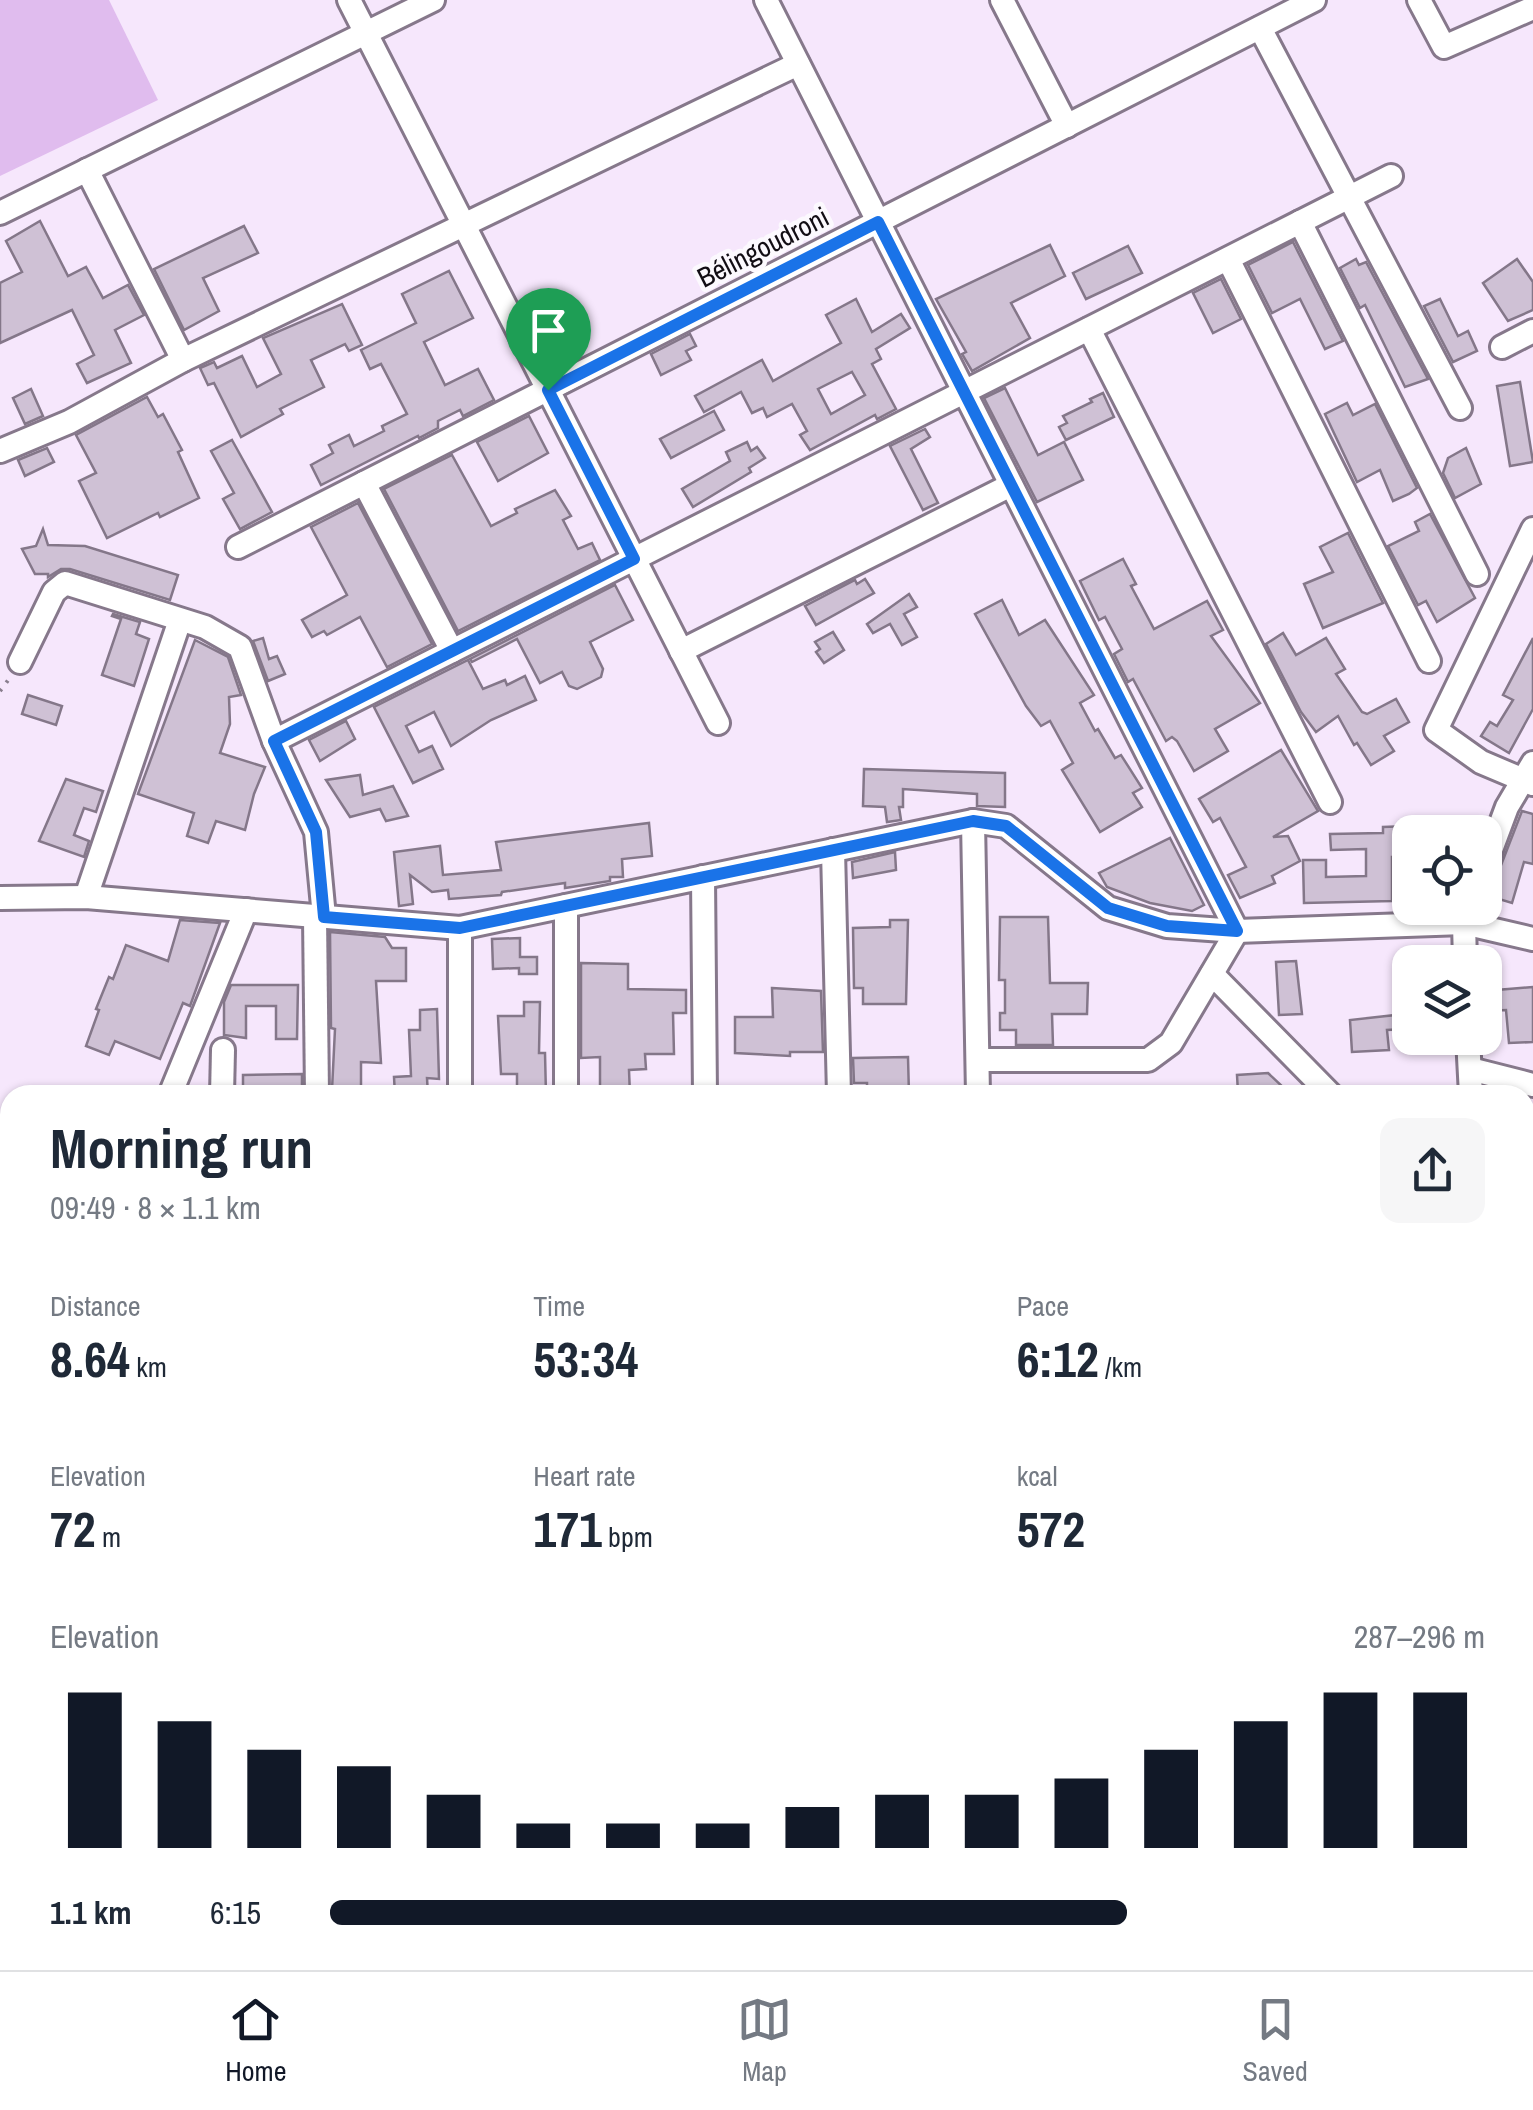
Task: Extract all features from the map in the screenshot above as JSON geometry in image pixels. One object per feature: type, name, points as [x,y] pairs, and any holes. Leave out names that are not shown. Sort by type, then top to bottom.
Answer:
[{"type":"street","points":[[349,0],[718,723]]},
{"type":"street","points":[[0,213],[434,0]]},
{"type":"street","points":[[766,0],[1237,931]]},
{"type":"street","points":[[1002,0],[1067,126]]},
{"type":"street","name":"Bélingoudroni","points":[[238,547],[1314,0]]},
{"type":"street","points":[[1419,0],[1444,47],[1533,8]]},
{"type":"street","points":[[1260,28],[1460,408]]},
{"type":"street","points":[[0,451],[69,422],[183,360],[798,64]]},
{"type":"street","points":[[87,170],[183,360]]},
{"type":"street","points":[[274,741],[1391,176]]},
{"type":"street","points":[[1300,222],[1477,574]]},
{"type":"street","points":[[1228,258],[1429,661]]},
{"type":"street","points":[[1089,329],[1330,802]]},
{"type":"street","points":[[1502,348],[1533,330]]},
{"type":"street","points":[[364,483],[452,651]]},
{"type":"street","points":[[681,651],[1012,485]]},
{"type":"street","points":[[1502,820],[1529,776],[1481,762],[1436,730],[1533,529]]},
{"type":"street","points":[[20,662],[54,592],[65,582],[206,627],[240,647],[274,741],[316,832],[318,1085]]},
{"type":"street","points":[[86,897],[180,620]]},
{"type":"street","points":[[973,821],[978,1085]]},
{"type":"street","points":[[0,898],[86,897],[460,928],[973,821],[1006,826],[1108,908],[1167,926],[1237,931],[1392,920]]},
{"type":"street","points":[[834,850],[839,1085]]},
{"type":"street","points":[[703,877],[705,1085]]},
{"type":"street","points":[[566,906],[566,1085]]},
{"type":"street","points":[[174,1085],[246,910]]},
{"type":"street","points":[[1494,925],[1533,939]]},
{"type":"street","points":[[460,928],[460,1085]]},
{"type":"street","points":[[978,1060],[1148,1060],[1171,1042],[1237,931]]},
{"type":"street","points":[[1212,974],[1320,1085]]},
{"type":"street","points":[[222,1085],[223,1050]]},
{"type":"street","points":[[1469,1055],[1471,1085]]},
{"type":"street","points":[[1470,1069],[1533,1085]]},
{"type":"shaded area","points":[[0,0],[109,0],[158,100],[0,176]]},
{"type":"building","points":[[40,221],[68,276],[86,267],[103,298],[128,285],[144,315],[115,330],[131,363],[87,383],[77,364],[94,355],[72,310],[0,343],[0,283],[22,272],[6,241]]},
{"type":"building","points":[[244,226],[258,253],[203,278],[219,311],[184,330],[154,269]]},
{"type":"building","points":[[1293,242],[1343,341],[1325,349],[1300,299],[1272,313],[1248,265]]},
{"type":"building","points":[[1050,245],[1065,276],[1011,303],[1030,338],[972,371],[962,354],[966,352],[936,299]]},
{"type":"building","points":[[1128,246],[1142,273],[1086,299],[1073,273]]},
{"type":"building","points":[[1356,259],[1359,265],[1366,262],[1428,379],[1405,387],[1365,305],[1360,308],[1340,268]]},
{"type":"building","points":[[1517,259],[1533,282],[1533,310],[1508,321],[1483,283]]},
{"type":"building","points":[[449,271],[473,318],[424,342],[445,385],[478,369],[494,400],[463,416],[460,410],[438,421],[438,428],[321,485],[311,465],[333,453],[329,445],[349,435],[354,446],[407,414],[381,364],[370,369],[361,350],[416,323],[402,294]]},
{"type":"building","points":[[1221,279],[1241,319],[1213,333],[1193,293]]},
{"type":"building","points":[[856,299],[872,332],[901,314],[910,328],[876,349],[881,359],[872,364],[896,409],[877,419],[875,415],[810,450],[800,435],[807,431],[792,404],[767,417],[763,408],[752,413],[741,392],[704,412],[695,396],[762,360],[773,381],[841,343],[826,315]],"holes":[[[852,372],[865,395],[831,414],[818,389]]]},
{"type":"building","points":[[1440,299],[1458,336],[1468,331],[1477,351],[1453,362],[1424,306]]},
{"type":"building","points":[[342,304],[362,345],[349,351],[345,344],[311,360],[324,387],[280,409],[283,414],[241,437],[214,383],[208,385],[200,368],[214,362],[217,368],[242,356],[257,387],[281,374],[263,338]]},
{"type":"building","points":[[690,334],[696,346],[686,351],[691,360],[661,375],[651,354]]},
{"type":"building","points":[[1520,382],[1533,462],[1510,466],[1497,386]]},
{"type":"building","points":[[1005,388],[1038,455],[1064,442],[1083,480],[1037,502],[984,398]]},
{"type":"building","points":[[31,389],[43,416],[25,424],[13,398]]},
{"type":"building","points":[[1103,393],[1114,417],[1066,440],[1059,427],[1067,423],[1063,416]]},
{"type":"building","points":[[147,397],[158,417],[163,414],[182,450],[178,452],[199,498],[107,538],[79,481],[96,473],[76,435]]},
{"type":"building","points":[[1347,403],[1353,415],[1375,404],[1417,488],[1409,494],[1393,501],[1380,470],[1357,482],[1325,414]]},
{"type":"building","points":[[714,411],[724,430],[671,458],[660,439]]},
{"type":"building","points":[[529,416],[548,453],[498,481],[477,442]]},
{"type":"building","points":[[925,429],[930,437],[911,449],[938,503],[923,510],[890,446]]},
{"type":"building","points":[[232,440],[272,512],[240,529],[223,499],[234,493],[211,451]]},
{"type":"building","points":[[747,442],[751,451],[757,447],[765,458],[749,468],[751,472],[693,507],[682,489],[730,461],[726,452]]},
{"type":"building","points":[[47,448],[54,462],[25,476],[18,460]]},
{"type":"building","points":[[1466,448],[1481,484],[1455,498],[1443,473],[1448,458]]},
{"type":"building","points":[[452,455],[491,526],[517,513],[515,509],[555,490],[571,516],[563,520],[578,549],[592,543],[600,560],[458,631],[384,489]]},
{"type":"building","points":[[358,503],[432,644],[387,667],[360,617],[327,635],[324,631],[312,637],[302,620],[347,595],[311,527]]},
{"type":"building","points":[[1430,514],[1475,598],[1437,622],[1426,601],[1418,605],[1388,546],[1419,531],[1415,522]]},
{"type":"building","points":[[43,529],[48,545],[85,546],[178,575],[170,600],[70,569],[61,569],[48,577],[35,574],[22,549],[36,546]]},
{"type":"building","points":[[1348,533],[1383,603],[1323,628],[1304,584],[1333,572],[1320,547]]},
{"type":"building","points":[[1123,559],[1136,584],[1131,586],[1154,629],[1207,601],[1223,630],[1211,636],[1260,703],[1215,729],[1228,751],[1194,771],[1177,741],[1172,737],[1166,741],[1133,679],[1128,682],[1114,654],[1122,649],[1105,617],[1099,620],[1080,581]]},
{"type":"building","points":[[865,579],[874,593],[816,625],[805,606],[855,580],[857,584]]},
{"type":"building","points":[[615,585],[633,620],[590,642],[603,669],[601,677],[577,689],[569,686],[562,672],[540,683],[517,639],[472,662],[470,659]]},
{"type":"building","points":[[909,594],[917,607],[904,614],[917,637],[902,645],[890,624],[873,633],[867,624]]},
{"type":"building","points":[[1002,600],[1019,635],[1045,620],[1094,695],[1080,703],[1095,731],[1098,729],[1115,758],[1121,755],[1142,788],[1133,793],[1142,807],[1100,832],[1062,770],[1073,763],[1050,721],[1041,726],[1026,706],[975,614]]},
{"type":"building","points":[[113,614],[140,622],[136,634],[149,639],[134,686],[102,675],[121,619]]},
{"type":"building","points":[[833,632],[844,650],[824,663],[816,652],[820,649],[815,642]]},
{"type":"building","points":[[1283,633],[1296,655],[1326,638],[1345,669],[1336,674],[1362,712],[1367,714],[1396,699],[1409,722],[1384,736],[1394,751],[1371,765],[1338,716],[1316,732],[1301,712],[1266,644]]},
{"type":"building","points":[[263,638],[269,659],[277,656],[285,674],[268,681],[253,641]]},
{"type":"building","points":[[1533,638],[1533,709],[1509,753],[1481,736],[1490,722],[1497,726],[1513,700],[1503,695]]},
{"type":"building","points":[[195,640],[228,657],[241,695],[229,697],[230,724],[220,753],[265,767],[245,830],[216,821],[208,843],[187,836],[194,813],[138,794]]},
{"type":"building","points":[[468,660],[483,689],[505,680],[507,685],[525,676],[536,700],[491,720],[451,746],[434,712],[406,726],[419,752],[432,746],[443,769],[413,783],[374,707]]},
{"type":"building","points":[[28,695],[62,706],[56,725],[22,714]]},
{"type":"building","points":[[346,721],[355,739],[320,761],[309,740]]},
{"type":"building","points":[[1281,750],[1318,811],[1273,837],[1288,836],[1300,861],[1272,876],[1275,883],[1240,898],[1228,875],[1246,867],[1220,818],[1213,822],[1199,799]]},
{"type":"building","points":[[864,769],[1005,773],[1005,807],[977,806],[977,794],[903,789],[901,820],[887,822],[885,807],[863,806]]},
{"type":"building","points":[[360,775],[363,795],[393,786],[408,816],[386,821],[380,809],[350,817],[326,780]]},
{"type":"building","points":[[66,779],[103,791],[96,812],[84,808],[74,835],[89,841],[84,857],[39,841]]},
{"type":"building","points":[[1522,811],[1533,814],[1533,864],[1524,862],[1512,903],[1502,900],[1502,863]]},
{"type":"building","points":[[649,823],[652,856],[622,859],[623,877],[565,888],[565,883],[501,895],[449,899],[448,890],[432,892],[410,875],[413,904],[399,906],[394,852],[440,846],[443,875],[501,870],[496,842]]},
{"type":"building","points":[[1383,827],[1392,827],[1392,901],[1304,903],[1303,860],[1326,860],[1326,877],[1366,876],[1366,849],[1331,850],[1330,834],[1383,833]]},
{"type":"building","points":[[1170,838],[1204,905],[1192,911],[1150,903],[1107,887],[1099,873]]},
{"type":"building","points":[[895,852],[896,870],[853,878],[852,862]]},
{"type":"building","points":[[1000,917],[1048,917],[1050,983],[1088,983],[1087,1014],[1052,1014],[1053,1045],[1016,1045],[1016,1030],[1000,1030],[1000,1013],[1005,1013],[1005,980],[999,980]]},
{"type":"building","points":[[180,920],[220,923],[190,1006],[183,1003],[160,1059],[115,1041],[109,1055],[86,1046],[99,1010],[96,1009],[126,945],[168,961]]},
{"type":"building","points":[[890,920],[908,920],[906,1004],[863,1004],[863,988],[854,988],[853,928],[890,927]]},
{"type":"building","points":[[330,932],[385,937],[392,948],[406,948],[406,981],[376,981],[381,1063],[361,1062],[361,1085],[332,1085],[335,1029],[331,1028]]},
{"type":"building","points":[[520,938],[520,957],[537,957],[537,974],[519,974],[519,968],[493,969],[492,939]]},
{"type":"building","points":[[1296,961],[1302,1014],[1279,1015],[1276,962]]},
{"type":"building","points":[[581,963],[628,964],[628,989],[686,990],[686,1013],[673,1013],[674,1054],[645,1054],[646,1069],[629,1070],[630,1085],[600,1085],[600,1057],[581,1058]]},
{"type":"building","points":[[231,985],[298,985],[297,1039],[276,1039],[276,1006],[246,1006],[246,1038],[224,1035],[224,1002]]},
{"type":"building","points":[[1533,987],[1533,1042],[1509,1043],[1502,990]]},
{"type":"building","points":[[772,988],[821,991],[823,1052],[790,1052],[790,1056],[735,1053],[735,1017],[773,1017]]},
{"type":"building","points":[[524,1002],[540,1002],[539,1053],[545,1053],[546,1085],[517,1085],[517,1074],[501,1074],[498,1016],[524,1016]]},
{"type":"building","points":[[437,1009],[439,1079],[427,1078],[427,1085],[394,1085],[394,1077],[411,1076],[409,1030],[420,1030],[420,1010]]},
{"type":"building","points":[[1392,1015],[1392,1030],[1387,1030],[1389,1050],[1352,1052],[1350,1020]]},
{"type":"building","points":[[908,1057],[909,1085],[854,1083],[853,1058]]},
{"type":"building","points":[[1268,1073],[1281,1085],[1238,1085],[1237,1075]]},
{"type":"building","points":[[302,1074],[302,1085],[243,1085],[243,1075]]},
{"type":"route","points":[[878,222],[1237,931],[1167,926],[1108,908],[1006,826],[973,821],[460,928],[324,917],[316,832],[274,741],[634,559],[548,390],[878,222]]}]
